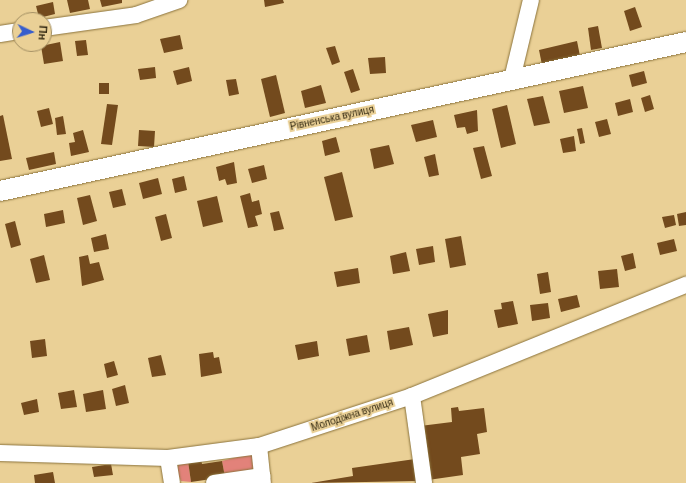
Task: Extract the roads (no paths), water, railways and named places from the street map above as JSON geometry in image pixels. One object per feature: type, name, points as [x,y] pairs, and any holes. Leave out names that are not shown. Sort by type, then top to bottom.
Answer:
[{"type":"main road","name":"Рівненська вулиця","points":[[0,191],[665,46],[686,44]]},
{"type":"street","points":[[52,27],[136,15],[179,0]]},
{"type":"street","points":[[512,79],[531,0]]},
{"type":"street","points":[[0,34],[12,32]]},
{"type":"street","name":"Молодіжна вулиця","points":[[0,454],[168,458],[259,446],[412,396],[686,285]]},
{"type":"street","points":[[412,396],[424,483]]},
{"type":"street","points":[[214,483],[263,480],[259,446]]},
{"type":"street","points":[[168,458],[172,483]]}]
